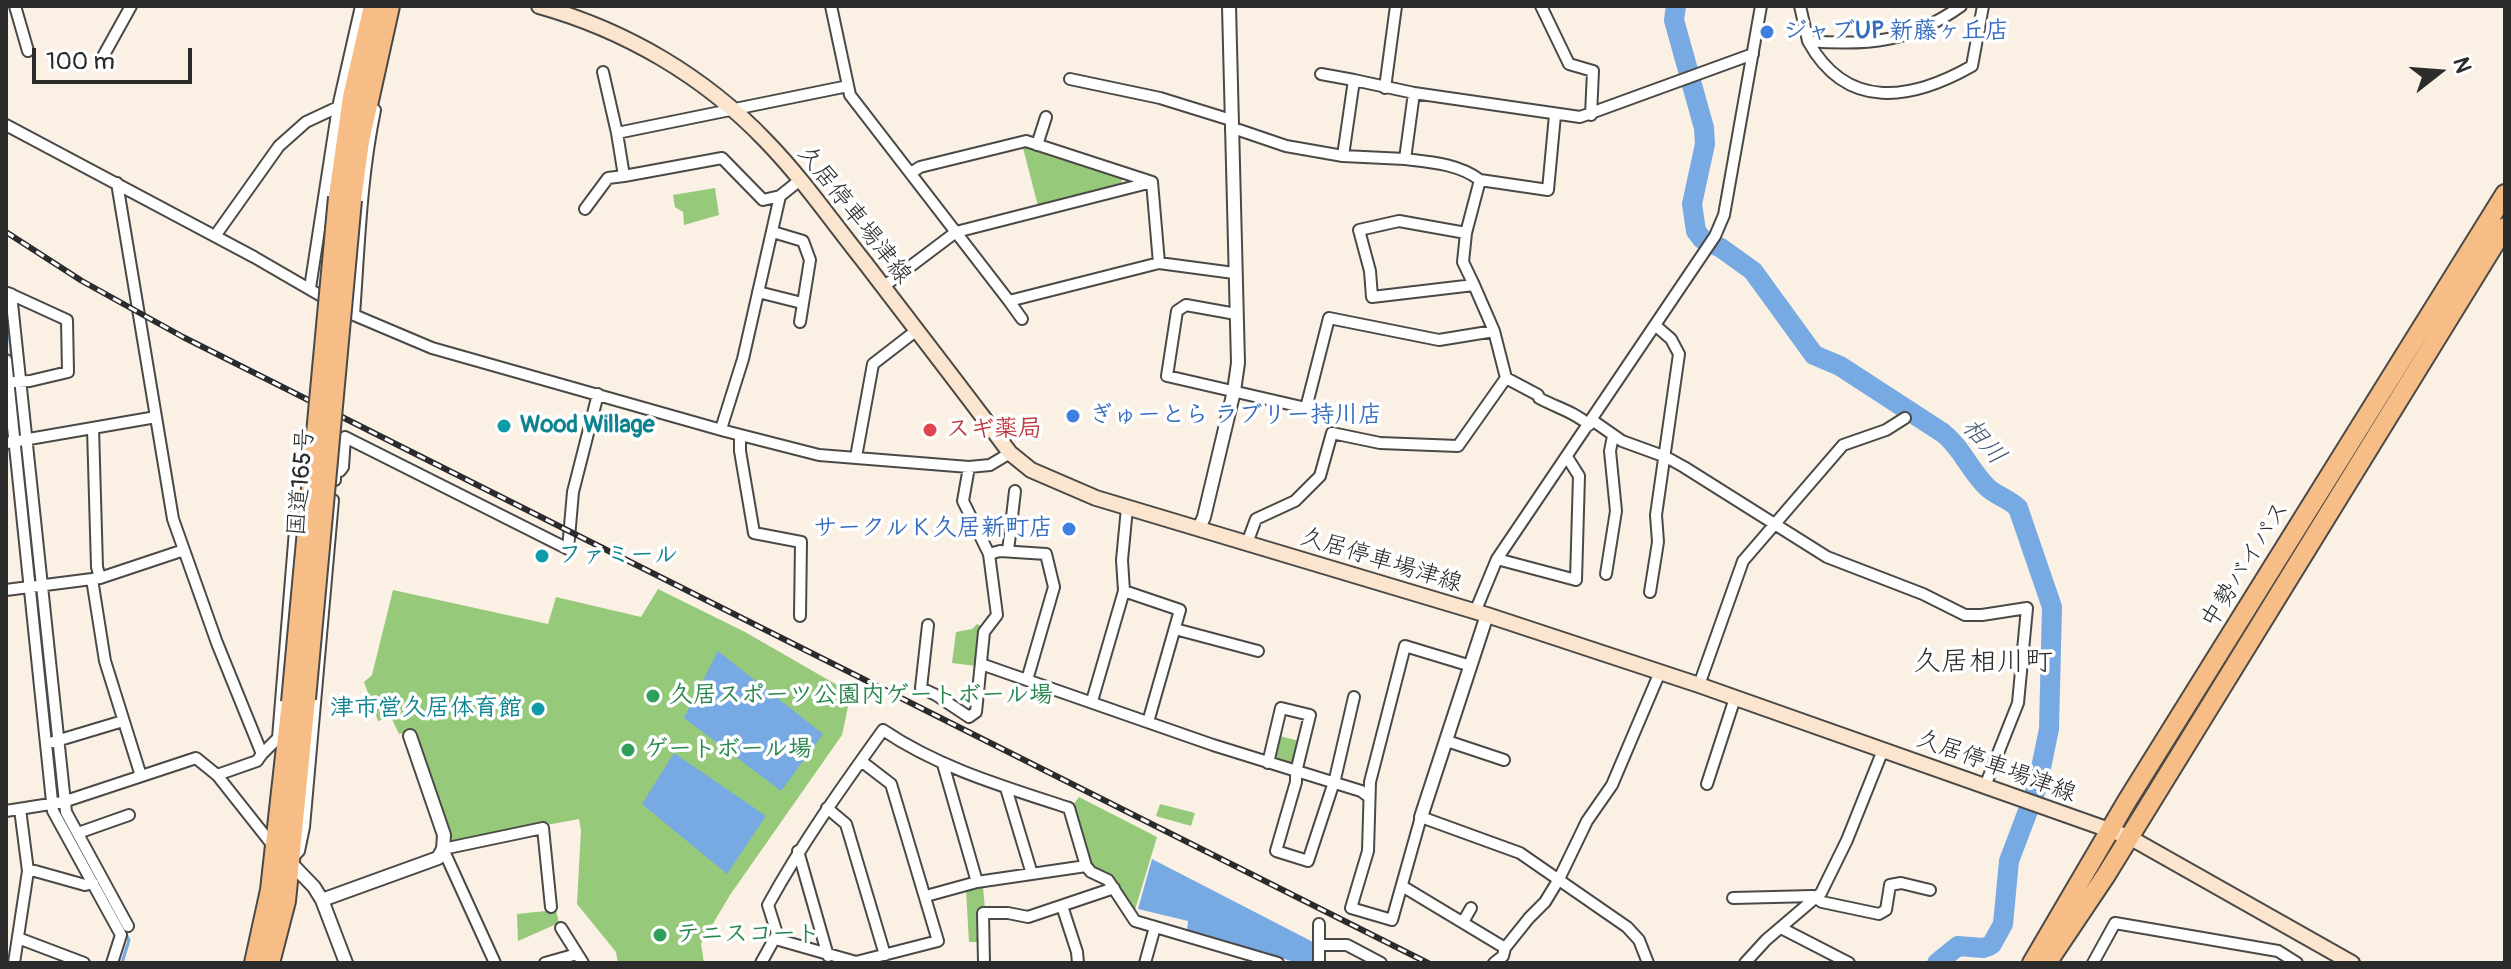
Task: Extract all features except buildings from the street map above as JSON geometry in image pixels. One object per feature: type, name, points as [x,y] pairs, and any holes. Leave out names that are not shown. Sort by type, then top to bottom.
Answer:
[{"type":"highway","name":"国道165号","points":[[270,963],[286,901],[282,855],[352,97],[373,6]]},
{"type":"highway","name":"国道165号","points":[[345,198],[390,6]]},
{"type":"highway","name":"中勢バイパス","points":[[2032,963],[2110,830],[2505,194]]},
{"type":"highway","name":"中勢バイパス","points":[[2047,963],[2129,837],[2505,227]]},
{"type":"highway","name":"国道165号","points":[[254,963],[270,890],[282,855]]},
{"type":"main road","name":"久居停車場津線","points":[[539,6],[639,44],[707,87],[733,109],[800,180],[1010,453],[1031,470],[1127,508],[1481,614],[1699,685],[2129,837],[2352,963]]},
{"type":"street","points":[[15,6],[28,51]]},
{"type":"street","points":[[101,60],[131,6]]},
{"type":"street","points":[[310,288],[338,107],[361,6]]},
{"type":"street","points":[[354,315],[362,201],[374,115],[398,6]]},
{"type":"street","points":[[831,6],[850,95],[1022,319]]},
{"type":"street","points":[[1199,528],[1234,391],[1238,363],[1229,6]]},
{"type":"street","points":[[1385,88],[1396,6]]},
{"type":"street","points":[[1541,6],[1569,64],[1593,71],[1591,115]]},
{"type":"street","points":[[1471,666],[1405,646],[1370,782],[1368,851],[1351,908],[1392,920],[1421,817],[1471,666],[1481,614],[1497,559],[1715,236],[1724,215],[1760,10],[1771,6]]},
{"type":"street","points":[[1800,6],[1808,41],[1822,63],[1850,85],[1886,94],[1916,90],[1972,66],[1983,6]]},
{"type":"street","points":[[1808,41],[1860,44],[1894,39],[1935,23],[1961,6]]},
{"type":"street","points":[[1321,74],[1385,88],[1555,115],[1591,115],[1753,54]]},
{"type":"street","points":[[603,72],[624,176]]},
{"type":"street","points":[[1070,79],[1160,98],[1286,146],[1343,156],[1448,165],[1480,180],[1548,190],[1555,115]]},
{"type":"street","points":[[1343,156],[1354,80]]},
{"type":"street","points":[[617,133],[848,86]]},
{"type":"street","points":[[1405,159],[1414,93]]},
{"type":"street","points":[[215,236],[279,146],[306,122],[338,107]]},
{"type":"street","points":[[1037,145],[1046,117]]},
{"type":"street","points":[[6,125],[215,236],[354,315],[432,348],[819,455],[969,467],[990,465],[1010,453]]},
{"type":"street","points":[[911,173],[920,167],[1026,141],[1152,182]]},
{"type":"street","points":[[585,209],[608,178],[722,158],[763,200],[780,196],[800,180]]},
{"type":"street","points":[[1480,180],[1466,233],[1463,262],[1494,331],[1506,378],[1554,407],[1590,422],[1613,436],[1666,457],[1827,557],[1923,594],[1965,615],[2027,608],[2018,703],[1985,786]]},
{"type":"street","points":[[883,287],[956,232],[1152,182]]},
{"type":"street","points":[[1152,182],[1159,263]]},
{"type":"street","points":[[117,183],[173,519],[217,643],[262,754]]},
{"type":"street","points":[[721,429],[743,359],[780,196]]},
{"type":"street","points":[[1466,233],[1407,221],[1390,221],[1359,230],[1370,271],[1372,297],[1474,285]]},
{"type":"street","points":[[773,232],[803,241],[807,249],[810,271],[800,322]]},
{"type":"street","points":[[1009,301],[1159,263],[1234,273]]},
{"type":"street","points":[[758,292],[802,303]]},
{"type":"street","points":[[13,382],[68,372],[67,320],[8,293],[13,382],[18,442],[59,803],[128,926]]},
{"type":"street","points":[[1236,314],[1186,305],[1177,311],[1167,376],[1306,408],[1329,318],[1439,340],[1494,331]]},
{"type":"street","points":[[1650,592],[1658,542],[1656,515],[1679,354],[1671,339],[1656,326]]},
{"type":"street","points":[[856,457],[873,364],[917,330]]},
{"type":"street","points":[[6,360],[13,382]]},
{"type":"street","points":[[1247,543],[1256,519],[1295,501],[1320,476],[1332,433],[1380,443],[1458,446],[1506,378]]},
{"type":"street","points":[[217,775],[257,761],[278,738],[301,457],[340,471],[345,437],[568,549],[573,492],[598,394]]},
{"type":"street","points":[[18,442],[156,417]]},
{"type":"street","points":[[1699,685],[1743,561],[1843,445],[1886,430],[1905,418]]},
{"type":"street","points":[[93,428],[96,578],[105,661],[141,776]]},
{"type":"street","points":[[740,435],[754,533],[801,542],[800,616]]},
{"type":"street","points":[[1606,574],[1616,511],[1610,451],[1613,436]]},
{"type":"street","points":[[1497,559],[1576,580],[1579,476],[1567,457]]},
{"type":"street","points":[[928,625],[921,688],[969,717],[976,712],[984,632],[997,615],[989,554],[963,501],[969,467]]},
{"type":"street","points":[[282,855],[299,851],[304,827],[335,470]]},
{"type":"street","points":[[1008,551],[1015,491]]},
{"type":"street","points":[[1092,701],[1124,591],[1122,560],[1127,508]]},
{"type":"street","points":[[6,590],[96,578],[184,550]]},
{"type":"street","points":[[989,554],[1008,551],[1046,554],[1054,587],[1027,680]]},
{"type":"street","points":[[1124,591],[1180,610],[1148,722]]},
{"type":"street","points":[[1175,629],[1258,651]]},
{"type":"street","points":[[981,664],[1268,763],[1361,791],[1369,797]]},
{"type":"street","points":[[1501,956],[1545,902],[1587,821],[1612,785],[1660,672]]},
{"type":"street","points":[[1268,763],[1281,708],[1310,715],[1296,782],[1276,851],[1308,861],[1335,779],[1354,697]]},
{"type":"street","points":[[1707,784],[1735,698]]},
{"type":"street","points":[[52,742],[123,721]]},
{"type":"street","points":[[861,761],[891,784],[938,941],[856,962],[779,940],[768,905],[798,851],[827,808],[883,730],[943,764],[1069,808],[1086,866],[1108,880],[1132,919],[1278,963]]},
{"type":"street","points":[[322,900],[438,858],[443,849],[444,835],[410,736]]},
{"type":"street","points":[[1447,741],[1504,760]]},
{"type":"street","points":[[1745,963],[1817,897],[1847,840],[1883,750]]},
{"type":"street","points":[[6,811],[59,803],[191,758],[199,760],[217,775],[282,855],[314,887],[346,963]]},
{"type":"street","points":[[943,764],[977,882]]},
{"type":"street","points":[[1006,788],[1032,874]]},
{"type":"street","points":[[59,803],[53,811],[121,935],[112,963]]},
{"type":"street","points":[[827,808],[846,824],[885,955]]},
{"type":"street","points":[[14,963],[28,871],[20,809]]},
{"type":"street","points":[[78,833],[129,815]]},
{"type":"street","points":[[1421,817],[1508,847],[1533,860],[1634,933],[1648,963]]},
{"type":"street","points":[[443,849],[543,828],[551,907]]},
{"type":"street","points":[[443,849],[495,963]]},
{"type":"street","points":[[798,851],[828,956]]},
{"type":"street","points":[[926,896],[977,882],[1086,866]]},
{"type":"street","points":[[28,871],[85,885],[93,883]]},
{"type":"street","points":[[1733,898],[1817,897],[1822,902],[1879,914],[1886,910],[1890,885],[1901,883],[1930,890]]},
{"type":"street","points":[[1402,886],[1463,922],[1501,956],[1515,963]]},
{"type":"street","points":[[984,963],[983,913],[1028,917],[1114,888]]},
{"type":"street","points":[[1062,906],[1078,963]]},
{"type":"street","points":[[1463,922],[1471,908]]},
{"type":"street","points":[[2093,963],[2115,923],[2278,951],[2297,963]]},
{"type":"street","points":[[1319,924],[1319,963]]},
{"type":"street","points":[[1145,963],[1155,927]]},
{"type":"street","points":[[545,963],[580,958],[561,928]]},
{"type":"street","points":[[1781,928],[1849,963]]},
{"type":"street","points":[[761,963],[777,934]]},
{"type":"street","points":[[18,938],[84,963]]},
{"type":"street","points":[[1319,945],[1347,945],[1381,963]]},
{"type":"green space","points":[[1023,148],[1122,179],[1121,186],[1038,206]]},
{"type":"green space","points":[[715,188],[719,215],[684,225],[683,212],[675,207],[673,195]]},
{"type":"green space","points":[[658,589],[745,632],[851,693],[842,735],[730,895],[701,944],[704,963],[618,963],[616,952],[577,904],[579,819],[450,843],[415,733],[399,734],[391,717],[378,721],[364,682],[372,675],[393,590],[548,624],[556,597],[641,617]]},
{"type":"green space","points":[[977,624],[981,626],[976,666],[952,663],[956,632],[972,629]]},
{"type":"green space","points":[[1280,736],[1299,741],[1293,767],[1275,760]]},
{"type":"green space","points":[[1079,797],[1157,837],[1134,913],[1113,878],[1091,864],[1074,804]]},
{"type":"green space","points":[[1160,804],[1195,813],[1191,826],[1156,816]]},
{"type":"green space","points":[[983,887],[985,909],[979,910],[978,942],[969,942],[966,889]]},
{"type":"green space","points":[[556,910],[559,923],[518,941],[517,914]]},
{"type":"water","points":[[718,651],[823,734],[781,791],[684,718]]},
{"type":"water","points":[[674,753],[766,816],[727,874],[642,804]]},
{"type":"water","points":[[1152,859],[1313,942],[1314,963],[1298,963],[1187,931],[1188,921],[1138,909]]},
{"type":"waterway","name":"相川","points":[[1676,6],[1674,20],[1704,128],[1705,144],[1692,204],[1696,231],[1702,239],[1721,248],[1753,271],[1814,355],[1840,366],[1943,433],[1987,487],[2018,508],[2052,607],[2049,729],[2037,787],[2009,861],[2003,924],[1989,946],[1958,946],[1937,963]]},
{"type":"waterway","points":[[6,305],[20,436]]},
{"type":"waterway","points":[[20,444],[36,583]]},
{"type":"waterway","points":[[37,591],[52,738]]},
{"type":"waterway","points":[[53,746],[58,798]]},
{"type":"waterway","points":[[59,805],[129,940],[122,963]]},
{"type":"railway","points":[[6,232],[82,281],[183,337],[1428,963]]},
{"type":"place","name":"ジャブUP 新藤ヶ丘店","points":[[1767,32]]},
{"type":"place","name":"ぎゅーとら ラブリー持川店","points":[[1073,416]]},
{"type":"place","name":"Wood Willage","points":[[504,426]]},
{"type":"place","name":"スギ薬局","points":[[930,430]]},
{"type":"place","name":"サークルＫ久居新町店","points":[[1069,529]]},
{"type":"place","name":"ファミール","points":[[542,556]]},
{"type":"place","name":"久居スポーツ公園内ゲートボール場","points":[[653,696]]},
{"type":"place","name":"津市営久居体育館","points":[[538,709]]},
{"type":"place","name":"ゲートボール場","points":[[628,750]]},
{"type":"place","name":"テニスコート","points":[[660,935]]},
{"type":"district","name":"久居相川町","points":[[1983,663]]}]
